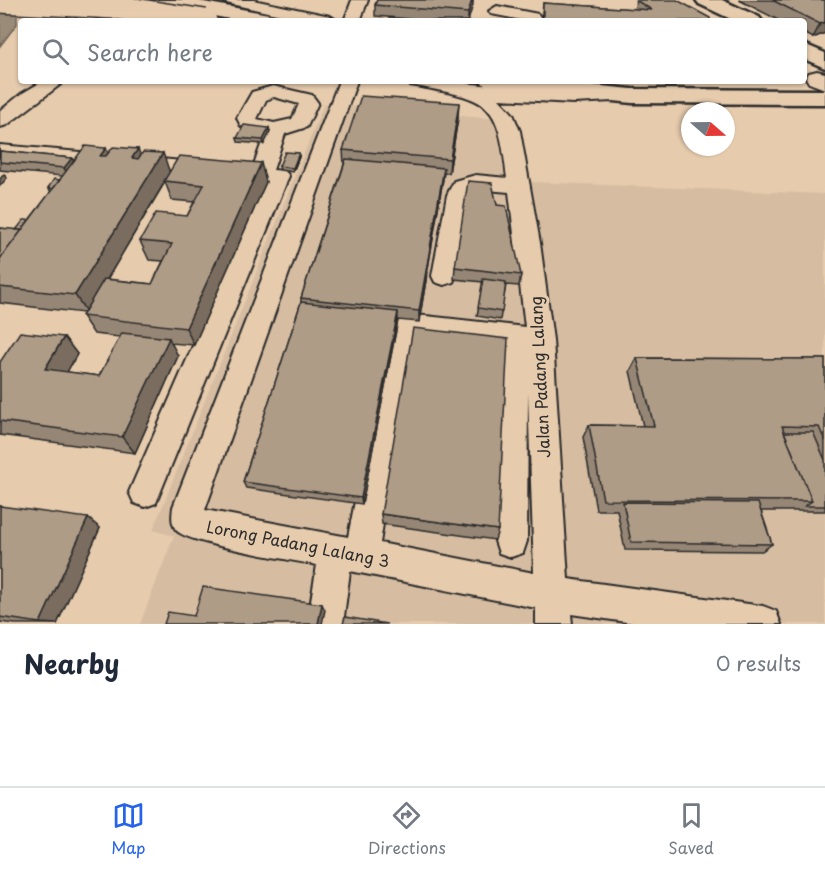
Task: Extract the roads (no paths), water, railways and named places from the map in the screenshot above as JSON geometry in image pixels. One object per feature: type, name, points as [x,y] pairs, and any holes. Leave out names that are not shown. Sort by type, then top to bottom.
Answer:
[{"type":"highway","points":[[160,0],[258,18]]},
{"type":"highway","points":[[0,1],[115,7],[186,18]]},
{"type":"highway","points":[[704,12],[732,18]]},
{"type":"highway","points":[[704,12],[736,18]]},
{"type":"highway","points":[[807,46],[825,54]]},
{"type":"highway","points":[[807,57],[818,78]]},
{"type":"highway","points":[[517,84],[632,96],[721,98],[825,112]]},
{"type":"highway","points":[[721,98],[789,84]]},
{"type":"street","points":[[102,0],[98,9],[102,15],[114,18]]},
{"type":"street","points":[[231,0],[316,18]]},
{"type":"street","points":[[353,18],[360,0]]},
{"type":"street","points":[[496,16],[509,0]]},
{"type":"street","points":[[496,16],[533,18]]},
{"type":"street","points":[[0,121],[28,98],[51,84]]},
{"type":"street","name":"Lorong Padang Lalang 3","points":[[347,84],[189,507],[188,519],[195,524],[349,554],[553,609],[763,624]]},
{"type":"street","points":[[432,84],[470,91],[574,100]]},
{"type":"street","name":"Jalan Padang Lalang","points":[[470,91],[494,104],[503,114],[509,132],[534,273],[540,340],[553,609]]},
{"type":"street","points":[[509,132],[518,115],[525,109],[541,103],[632,96]]},
{"type":"street","points":[[145,492],[270,175],[277,129]]},
{"type":"street","points":[[0,151],[313,180]]},
{"type":"street","points":[[444,276],[458,195],[462,186],[476,182],[519,186]]},
{"type":"street","points":[[325,624],[349,554],[382,425],[402,327],[416,325],[540,340]]},
{"type":"street","points":[[511,541],[514,356]]},
{"type":"street","points":[[513,446],[545,449]]}]
